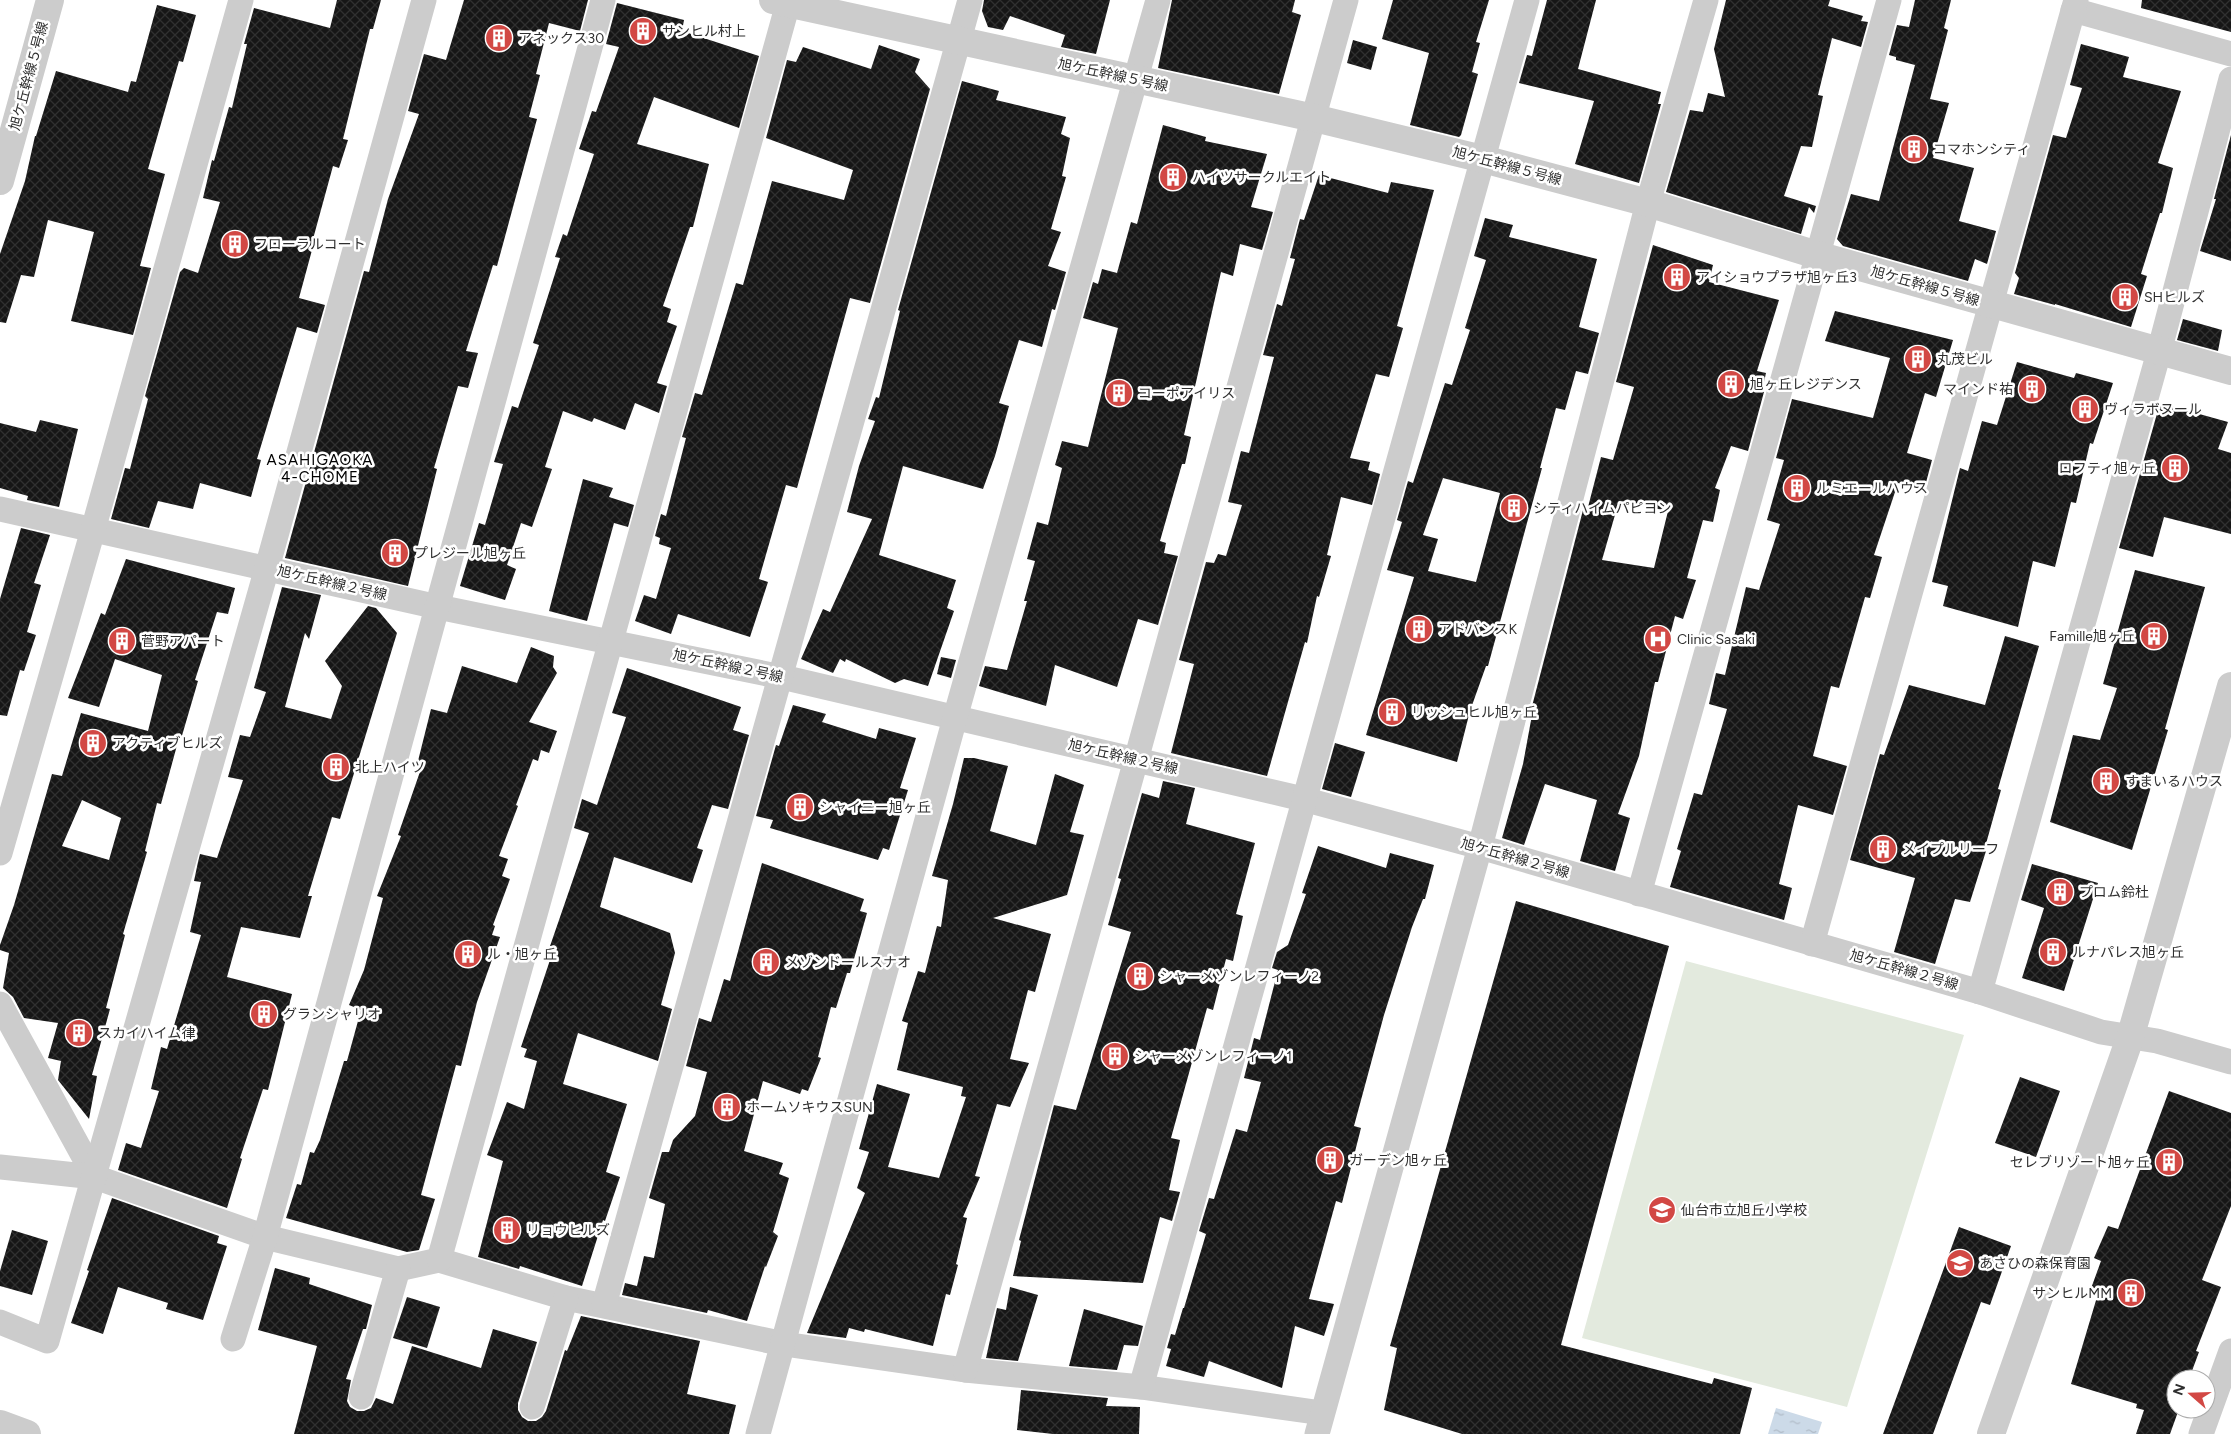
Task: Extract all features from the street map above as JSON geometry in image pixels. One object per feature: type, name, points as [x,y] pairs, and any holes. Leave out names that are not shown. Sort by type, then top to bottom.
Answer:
[{"type":"street","name":"旭ケ丘幹線５号線","points":[[0,181],[50,0]]},
{"type":"street","points":[[0,853],[93,530],[241,0]]},
{"type":"street","points":[[0,1322],[47,1342],[267,568],[424,0]]},
{"type":"street","points":[[233,1339],[265,1237],[603,0]]},
{"type":"street","points":[[604,1305],[782,677],[970,0]]},
{"type":"street","points":[[758,1434],[955,718],[1158,0]]},
{"type":"street","points":[[965,1370],[1346,0]]},
{"type":"street","points":[[1141,1387],[1527,0]]},
{"type":"street","points":[[0,1167],[95,1177],[265,1237],[398,1269],[438,1260],[566,1298],[784,1344],[965,1370],[1141,1387],[1320,1424],[1480,847],[1648,203],[1706,0]]},
{"type":"street","points":[[1640,894],[1889,0]]},
{"type":"street","name":"旭ケ丘幹線５号線","points":[[783,1],[959,42],[1314,118],[1483,158],[1648,203],[1817,255],[2231,371]]},
{"type":"street","points":[[438,1260],[612,643],[783,1]]},
{"type":"street","points":[[1812,944],[2074,5],[2231,54]]},
{"type":"street","points":[[1980,992],[2159,352],[2231,79]]},
{"type":"street","name":"旭ケ丘幹線２号線","points":[[0,509],[438,607],[782,677],[1304,799],[1480,847],[1980,992],[2101,1032],[2157,1041],[2231,1062]]},
{"type":"street","points":[[1991,1434],[2130,1038],[2231,686]]},
{"type":"street","points":[[0,1004],[95,1177]]},
{"type":"street","points":[[361,1397],[398,1269]]},
{"type":"street","points":[[532,1407],[566,1298]]},
{"type":"street","points":[[2201,1434],[2231,1351]]},
{"type":"street","points":[[0,1424],[27,1434]]},
{"type":"shaded area","points":[[1686,961],[1964,1035],[1847,1407],[1582,1338]]},
{"type":"water","points":[[1776,1408],[1822,1422],[1818,1434],[1768,1434]]},
{"type":"building","points":[[337,0],[381,0],[373,29],[370,29],[343,139],[348,140],[339,168],[333,166],[299,298],[325,305],[317,333],[297,327],[257,459],[261,460],[251,497],[200,483],[193,509],[158,501],[149,528],[111,519],[125,468],[130,469],[148,399],[145,396],[180,272],[184,268],[198,273],[220,202],[203,198],[212,160],[214,161],[229,107],[232,108],[247,44],[244,44],[254,8],[330,28]]},
{"type":"building","points":[[464,0],[588,0],[580,31],[549,23],[536,74],[540,75],[529,117],[537,119],[497,266],[493,265],[466,351],[478,353],[468,388],[458,386],[434,468],[437,469],[408,586],[285,558],[364,271],[369,272],[388,199],[419,114],[408,111],[424,54],[446,60]]},
{"type":"building","points":[[984,0],[1110,0],[1096,54],[1061,47],[1065,35],[1010,16],[1003,30],[988,27],[982,11]]},
{"type":"building","points":[[1172,0],[1295,0],[1292,12],[1301,15],[1279,94],[1158,68]]},
{"type":"building","points":[[1393,0],[1489,0],[1476,42],[1480,43],[1472,72],[1478,74],[1459,137],[1410,125],[1429,53],[1382,39]]},
{"type":"building","points":[[1547,0],[1596,0],[1578,69],[1661,92],[1658,104],[1661,104],[1639,183],[1575,164],[1594,101],[1519,83],[1527,55],[1532,56]]},
{"type":"building","points":[[1726,0],[1830,0],[1828,6],[1863,16],[1861,21],[1868,22],[1861,47],[1832,38],[1818,95],[1823,96],[1812,147],[1801,146],[1784,196],[1816,206],[1814,213],[1809,207],[1801,234],[1666,192],[1690,110],[1703,112],[1708,93],[1725,97],[1714,49]]},
{"type":"building","points":[[1915,0],[1951,0],[1944,28],[1948,30],[1930,99],[1949,103],[1933,158],[1974,168],[1959,221],[1996,231],[1987,264],[1975,259],[1968,281],[1843,246],[1837,239],[1851,194],[1879,201],[1915,65],[1896,60],[1896,57],[1889,55],[1897,25],[1909,27]]},
{"type":"building","points":[[2142,0],[2231,0],[2231,32],[2141,8]]},
{"type":"building","points":[[617,3],[684,20],[682,31],[759,56],[739,128],[654,97],[637,144],[709,164],[693,227],[690,227],[663,306],[671,309],[667,322],[677,326],[657,383],[667,386],[659,413],[635,403],[625,430],[594,418],[592,422],[563,411],[545,467],[552,469],[532,527],[521,523],[507,565],[516,569],[505,600],[460,586],[479,523],[485,525],[503,464],[494,462],[512,406],[518,408],[539,345],[533,343],[560,258],[555,257],[563,234],[567,236],[594,154],[579,149],[592,111],[596,112],[619,47],[606,44]]},
{"type":"building","points":[[157,5],[196,15],[183,62],[179,61],[148,169],[165,174],[140,266],[151,268],[133,335],[71,321],[94,232],[48,220],[34,277],[21,275],[6,323],[0,322],[0,254],[25,181],[35,136],[56,71],[128,92],[131,81],[136,82]]},
{"type":"building","points":[[1353,40],[1377,47],[1371,70],[1347,63]]},
{"type":"building","points":[[2081,44],[2129,57],[2123,77],[2181,91],[2158,163],[2173,168],[2162,213],[2160,213],[2141,274],[2147,276],[2131,327],[2055,304],[2014,294],[2019,278],[2015,273],[2053,135],[2066,138],[2082,88],[2070,85]]},
{"type":"building","points":[[879,45],[920,59],[915,72],[930,89],[870,303],[850,298],[797,488],[786,485],[759,579],[768,582],[750,637],[678,614],[671,634],[635,621],[644,595],[656,599],[671,548],[659,544],[660,538],[655,536],[661,514],[666,516],[686,438],[682,437],[695,393],[702,395],[736,283],[743,285],[772,181],[844,200],[853,170],[766,138],[787,60],[796,62],[803,47],[871,69]]},
{"type":"building","points":[[962,81],[999,91],[996,100],[1066,117],[1061,134],[1070,138],[1062,176],[1066,177],[1051,229],[1061,232],[1048,266],[1066,272],[1055,310],[1052,309],[1042,347],[1019,340],[999,403],[1009,406],[995,456],[983,489],[903,466],[879,555],[956,580],[947,608],[954,611],[928,686],[904,679],[895,683],[846,659],[845,662],[840,659],[833,673],[801,659],[823,609],[830,612],[872,519],[847,512],[859,466],[875,421],[868,419],[876,397],[879,398],[900,311],[898,310]]},
{"type":"building","points":[[1163,125],[1206,137],[1205,141],[1267,154],[1251,207],[1273,212],[1262,250],[1240,244],[1233,276],[1221,272],[1184,435],[1191,437],[1185,464],[1182,464],[1160,541],[1166,543],[1164,553],[1178,556],[1158,625],[1138,619],[1117,687],[1055,665],[1046,706],[979,686],[985,666],[1007,670],[1027,601],[1024,601],[1035,561],[1027,559],[1037,522],[1048,525],[1062,468],[1055,465],[1062,441],[1088,447],[1118,328],[1083,318],[1093,282],[1098,284],[1102,269],[1117,273],[1131,222],[1137,224]]},
{"type":"building","points":[[2231,135],[2231,261],[2200,251],[2216,199],[2214,199]]},
{"type":"building","points":[[1319,175],[1388,193],[1391,182],[1434,190],[1397,326],[1403,328],[1389,377],[1376,374],[1350,458],[1370,462],[1368,470],[1380,474],[1372,505],[1341,497],[1327,555],[1331,556],[1319,597],[1317,596],[1307,643],[1305,642],[1267,776],[1171,753],[1194,664],[1179,660],[1206,562],[1214,563],[1218,554],[1226,556],[1242,505],[1228,502],[1241,451],[1249,453],[1274,357],[1263,355],[1277,304],[1282,306],[1295,259],[1290,258],[1300,219],[1304,220]]},
{"type":"building","points":[[1485,218],[1513,225],[1509,237],[1597,259],[1579,327],[1599,333],[1588,374],[1576,371],[1565,410],[1556,408],[1540,468],[1542,468],[1488,666],[1486,666],[1470,711],[1457,762],[1366,735],[1414,577],[1387,570],[1402,522],[1397,520],[1408,481],[1413,483],[1445,383],[1452,385],[1470,330],[1465,328],[1486,260],[1474,256]],"holes":[[[1443,478],[1500,493],[1476,582],[1428,571],[1438,539],[1423,535]]]},
{"type":"building","points":[[1653,245],[1713,265],[1709,282],[1779,300],[1757,371],[1766,373],[1762,391],[1764,392],[1748,451],[1731,446],[1715,488],[1720,490],[1713,522],[1703,520],[1687,578],[1696,580],[1683,619],[1675,616],[1658,682],[1655,682],[1639,756],[1618,814],[1630,818],[1615,871],[1580,861],[1597,800],[1545,784],[1524,845],[1502,838],[1523,764],[1532,715],[1530,714],[1583,510],[1587,511],[1601,457],[1613,460],[1634,387],[1616,382]],"holes":[[[1619,501],[1668,511],[1654,568],[1602,560]]]},
{"type":"building","points":[[1835,311],[1953,340],[1936,397],[1925,393],[1907,453],[1932,460],[1924,490],[1898,483],[1874,555],[1882,557],[1870,598],[1865,597],[1839,688],[1831,686],[1813,756],[1847,766],[1833,815],[1798,805],[1779,884],[1792,888],[1784,920],[1670,887],[1681,851],[1677,849],[1694,793],[1702,795],[1727,709],[1709,704],[1716,673],[1725,675],[1746,587],[1759,590],[1780,524],[1767,520],[1784,460],[1776,458],[1792,399],[1873,418],[1890,358],[1825,341]]},
{"type":"building","points":[[2183,319],[2222,330],[2218,351],[2177,340]]},
{"type":"building","points":[[2017,362],[2074,378],[2076,373],[2113,383],[2093,444],[2090,443],[2076,503],[2071,502],[2055,567],[2033,561],[2018,627],[1943,606],[1948,586],[1932,582],[1960,468],[1968,471],[1982,421],[1997,425]]},
{"type":"building","points":[[2160,403],[2228,422],[2218,449],[2231,453],[2231,534],[2164,517],[2153,557],[2119,548]]},
{"type":"building","points":[[40,420],[78,429],[59,507],[27,500],[28,496],[0,488],[0,423],[36,432]]},
{"type":"building","points":[[583,479],[613,488],[609,497],[634,505],[628,527],[614,523],[587,621],[549,611]]},
{"type":"building","points":[[21,528],[50,535],[34,583],[41,585],[27,632],[36,635],[24,671],[20,670],[7,716],[0,715],[0,599]]},
{"type":"building","points":[[126,559],[235,588],[228,614],[217,612],[195,680],[198,681],[181,739],[179,738],[161,804],[157,803],[145,851],[147,852],[123,934],[125,935],[106,1008],[110,1009],[92,1075],[97,1076],[89,1119],[58,1080],[61,1061],[48,1058],[58,1023],[24,1018],[13,997],[3,988],[9,953],[0,950],[0,945],[14,905],[52,774],[62,776],[81,713],[148,731],[162,675],[115,659],[99,707],[68,698],[101,613],[105,615]],"holes":[[[82,800],[121,818],[109,860],[62,846]]]},
{"type":"building","points":[[2135,570],[2205,587],[2165,729],[2168,730],[2132,850],[2050,822],[2073,735],[2100,740],[2117,688],[2103,684]]},
{"type":"building","points":[[282,587],[321,595],[309,639],[305,633],[285,707],[331,719],[342,686],[325,661],[368,606],[376,608],[397,633],[340,819],[332,817],[308,896],[312,896],[300,938],[241,927],[227,977],[292,994],[268,1090],[263,1089],[240,1158],[242,1159],[227,1208],[118,1170],[126,1143],[141,1148],[159,1091],[151,1089],[161,1047],[167,1049],[201,935],[190,932],[201,882],[194,881],[198,862],[200,854],[217,858],[243,780],[228,777],[240,735],[250,737],[266,692],[254,688]]},
{"type":"building","points":[[2005,636],[2039,646],[1998,789],[2001,790],[1984,851],[1986,851],[1970,902],[1955,899],[1935,964],[1894,952],[1915,878],[1850,860],[1880,754],[1884,755],[1909,685],[1985,705]]},
{"type":"building","points":[[531,647],[554,656],[553,667],[557,673],[529,722],[557,731],[549,753],[541,750],[538,761],[533,759],[499,856],[508,859],[502,876],[510,879],[493,925],[495,926],[492,935],[500,937],[477,1002],[461,1066],[456,1065],[421,1195],[435,1199],[419,1250],[407,1252],[286,1218],[297,1184],[301,1185],[310,1152],[314,1153],[320,1140],[344,1061],[347,1061],[361,1010],[349,1005],[364,970],[383,898],[377,896],[401,836],[398,835],[423,763],[418,761],[431,709],[447,713],[462,666],[517,683]]},
{"type":"building","points":[[941,657],[956,660],[951,678],[937,674]]},
{"type":"building","points":[[627,668],[741,707],[733,730],[749,735],[728,809],[712,805],[697,848],[703,850],[692,883],[614,857],[600,907],[670,933],[675,953],[661,1005],[672,1009],[658,1061],[578,1033],[563,1084],[627,1104],[606,1172],[620,1177],[605,1221],[603,1220],[582,1286],[520,1266],[519,1269],[478,1257],[503,1161],[487,1155],[507,1102],[524,1109],[537,1061],[524,1057],[527,1049],[521,1047],[553,951],[549,949],[589,833],[574,828],[582,799],[597,805],[626,717],[612,713]]},
{"type":"building","points":[[793,705],[826,714],[822,722],[876,739],[879,728],[916,738],[900,788],[908,790],[889,850],[883,848],[878,860],[770,828],[773,820],[756,816],[776,745],[779,746]]},
{"type":"building","points":[[1335,743],[1365,752],[1351,797],[1322,789]]},
{"type":"building","points":[[964,758],[974,758],[1008,766],[990,831],[1036,845],[1055,774],[1084,785],[1070,832],[1084,835],[1067,895],[993,918],[1051,934],[1035,992],[1028,990],[1010,1059],[1029,1063],[1010,1107],[997,1104],[975,1176],[980,1177],[963,1217],[967,1218],[956,1264],[958,1265],[950,1295],[946,1294],[933,1346],[865,1329],[864,1332],[849,1328],[846,1338],[807,1333],[865,1193],[857,1188],[869,1152],[859,1149],[877,1084],[910,1094],[888,1167],[939,1178],[966,1097],[961,1096],[963,1087],[897,1070],[908,1023],[902,1021],[918,971],[925,973],[937,926],[941,927],[948,880],[932,876]]},
{"type":"building","points":[[1163,781],[1195,788],[1186,824],[1255,843],[1236,914],[1243,916],[1233,961],[1226,959],[1213,1010],[1207,1008],[1171,1138],[1180,1140],[1169,1190],[1180,1192],[1172,1221],[1160,1217],[1143,1283],[1013,1276],[1021,1241],[1019,1240],[1054,1105],[1076,1110],[1131,932],[1108,925],[1121,879],[1118,878],[1142,793],[1159,798]]},
{"type":"building","points":[[1318,846],[1386,868],[1390,853],[1434,865],[1425,899],[1423,899],[1412,927],[1384,1015],[1354,1126],[1361,1128],[1342,1203],[1336,1201],[1309,1299],[1334,1304],[1324,1336],[1295,1326],[1282,1388],[1209,1361],[1204,1377],[1166,1366],[1171,1349],[1167,1348],[1171,1334],[1175,1335],[1206,1234],[1199,1231],[1209,1198],[1214,1199],[1236,1129],[1247,1132],[1261,1082],[1244,1078],[1254,1038],[1260,1040],[1278,970],[1272,968],[1277,952],[1288,945],[1306,894],[1302,893]]},
{"type":"building","points":[[762,863],[864,899],[860,911],[867,913],[850,973],[847,973],[836,1008],[831,1007],[818,1057],[821,1058],[808,1091],[802,1089],[800,1094],[763,1081],[744,1151],[783,1163],[779,1174],[789,1178],[773,1232],[778,1236],[765,1266],[747,1321],[708,1310],[707,1313],[622,1295],[625,1283],[637,1286],[644,1256],[654,1258],[665,1204],[649,1198],[662,1152],[669,1152],[673,1140],[695,1116],[707,1072],[686,1066],[699,1018],[711,1022],[724,979],[730,981]]},
{"type":"building","points":[[2032,864],[2098,883],[2064,991],[2022,978],[2044,908],[2021,900]]},
{"type":"building","points":[[1516,901],[1669,946],[1561,1345],[1712,1384],[1714,1378],[1752,1388],[1740,1434],[1462,1434],[1384,1410],[1397,1348],[1390,1346]]},
{"type":"building","points":[[2020,1077],[2060,1091],[2036,1157],[1995,1143]]},
{"type":"building","points":[[2169,1091],[2231,1113],[2231,1206],[2202,1280],[2221,1287],[2196,1351],[2199,1352],[2193,1369],[2166,1369],[2166,1419],[2175,1419],[2170,1434],[2136,1434],[2144,1410],[2136,1408],[2137,1404],[2071,1384],[2097,1297],[2089,1294],[2101,1261],[2094,1258],[2108,1226],[2118,1229]]},
{"type":"building","points":[[112,1198],[219,1236],[217,1243],[227,1246],[203,1320],[166,1309],[168,1303],[118,1287],[103,1334],[71,1323]]},
{"type":"building","points":[[1959,1227],[2011,1246],[1990,1305],[1981,1302],[1933,1434],[1883,1434]]},
{"type":"building","points":[[12,1230],[48,1241],[32,1295],[0,1286],[0,1271]]},
{"type":"building","points":[[275,1268],[310,1278],[309,1284],[372,1305],[366,1329],[363,1329],[346,1379],[351,1380],[347,1401],[350,1407],[357,1411],[371,1408],[376,1398],[393,1404],[412,1346],[481,1368],[493,1329],[537,1342],[518,1403],[518,1410],[522,1417],[528,1421],[536,1421],[546,1411],[565,1350],[567,1351],[581,1316],[700,1341],[687,1394],[736,1405],[729,1434],[294,1434],[317,1346],[258,1330]]},
{"type":"building","points":[[1010,1287],[1038,1295],[1018,1361],[986,1358],[997,1308],[1006,1310]]},
{"type":"building","points":[[407,1297],[440,1307],[427,1348],[393,1338]]},
{"type":"building","points":[[1084,1309],[1143,1326],[1138,1346],[1124,1345],[1117,1370],[1069,1366]]},
{"type":"building","points":[[1021,1390],[1108,1398],[1106,1406],[1140,1407],[1139,1434],[1053,1434],[1017,1430]]},
{"type":"place","name":"サンヒル村上","points":[[643,31]]},
{"type":"place","name":"アネックス30","points":[[499,38]]},
{"type":"place","name":"コマホンシティ","points":[[1914,149]]},
{"type":"place","name":"ハイツサークルエイト","points":[[1173,177]]},
{"type":"place","name":"フローラルコート","points":[[235,244]]},
{"type":"place","name":"アイショウプラザ旭ヶ丘3","points":[[1677,277]]},
{"type":"place","name":"SHヒルズ","points":[[2125,297]]},
{"type":"place","name":"丸茂ビル","points":[[1918,359]]},
{"type":"place","name":"旭ヶ丘レジデンス","points":[[1731,384]]},
{"type":"place","name":"マインド祐","points":[[2032,389]]},
{"type":"place","name":"コーポアイリス","points":[[1119,393]]},
{"type":"place","name":"ヴィラボヌール","points":[[2085,409]]},
{"type":"place","name":"ロフティ旭ヶ丘","points":[[2175,468]]},
{"type":"place","name":"ルミエールハウス","points":[[1797,488]]},
{"type":"place","name":"シティハイムパピヨン","points":[[1514,508]]},
{"type":"place","name":"プレジール旭ヶ丘","points":[[395,553]]},
{"type":"place","name":"アドバンスK","points":[[1419,629]]},
{"type":"place","name":"Famille旭ヶ丘","points":[[2154,636]]},
{"type":"place","name":"Clinic Sasaki","points":[[1658,639]]},
{"type":"place","name":"菅野アパート","points":[[122,641]]},
{"type":"place","name":"リッシュヒル旭ヶ丘","points":[[1392,712]]},
{"type":"place","name":"アクティブヒルズ","points":[[93,743]]},
{"type":"place","name":"北上ハイツ","points":[[336,767]]},
{"type":"place","name":"すまいるハウス","points":[[2106,781]]},
{"type":"place","name":"シャイニー旭ヶ丘","points":[[800,807]]},
{"type":"place","name":"メイプルリーフ","points":[[1883,849]]},
{"type":"place","name":"プロム鈴杜","points":[[2060,892]]},
{"type":"place","name":"ルナパレス旭ヶ丘","points":[[2053,952]]},
{"type":"place","name":"ル・旭ヶ丘","points":[[468,954]]},
{"type":"place","name":"メゾンドールスナオ","points":[[766,962]]},
{"type":"place","name":"シャーメゾンレフィーノ2","points":[[1140,976]]},
{"type":"place","name":"グランシャリオ","points":[[264,1014]]},
{"type":"place","name":"スカイハイム律","points":[[79,1033]]},
{"type":"place","name":"シャーメゾンレフィーノ1","points":[[1115,1056]]},
{"type":"place","name":"ホームソキウスSUN","points":[[727,1107]]},
{"type":"place","name":"ガーデン旭ヶ丘","points":[[1330,1160]]},
{"type":"place","name":"セレブリゾート旭ヶ丘","points":[[2169,1162]]},
{"type":"place","name":"仙台市立旭丘小学校","points":[[1662,1210]]},
{"type":"place","name":"リョウヒルズ","points":[[507,1230]]},
{"type":"place","name":"あさひの森保育園","points":[[1960,1263]]},
{"type":"place","name":"サンヒルMM","points":[[2131,1293]]},
{"type":"district","name":"ASAHIGAOKA 4-CHOME","points":[[320,468]]}]
